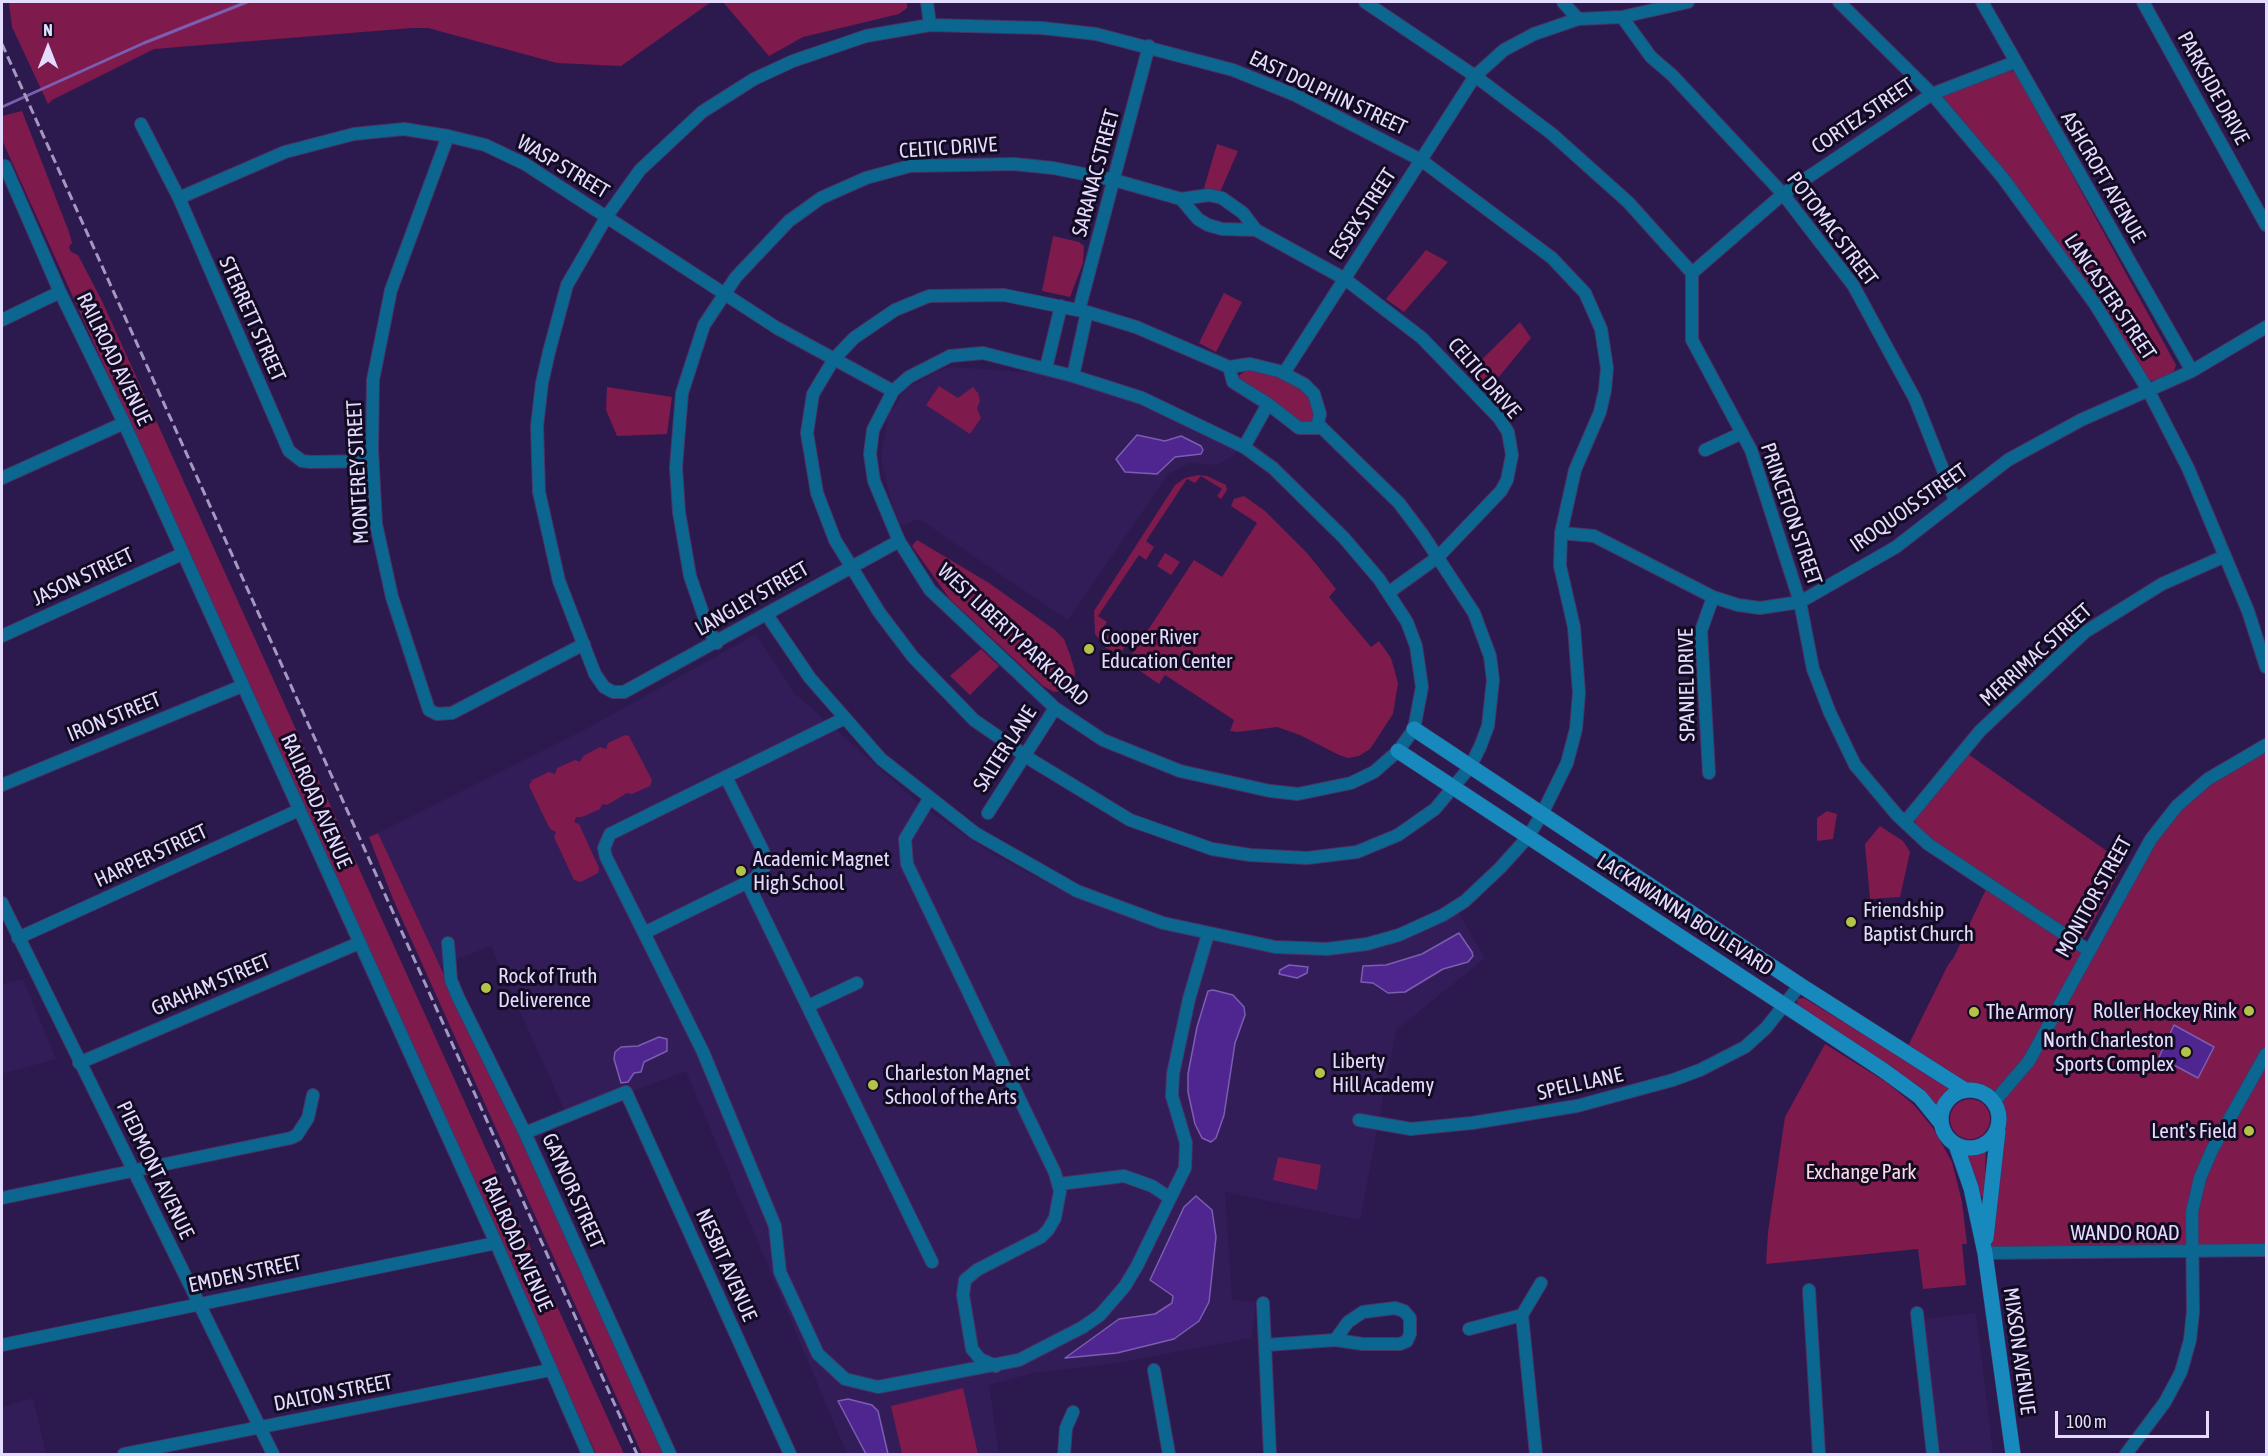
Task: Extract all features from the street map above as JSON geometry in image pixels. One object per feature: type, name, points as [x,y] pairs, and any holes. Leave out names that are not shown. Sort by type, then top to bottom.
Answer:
[{"type":"street","points":[[927,2],[930,25]]},
{"type":"street","points":[[1365,2],[1475,76],[1552,134],[1611,187],[1692,273]]},
{"type":"street","points":[[1563,2],[1578,19]]},
{"type":"street","name":"ESSEX STREET","points":[[1284,374],[1475,76],[1504,50],[1534,34],[1578,19],[1622,18],[1688,2]]},
{"type":"street","name":"LANCASTER STREET","points":[[1839,2],[1932,94],[2010,187],[2095,304],[2148,390],[2188,468],[2248,611],[2266,667]]},
{"type":"street","name":"ASHCROFT AVENUE","points":[[1982,2],[2192,371]]},
{"type":"street","name":"PARKSIDE DRIVE","points":[[2143,2],[2266,225]]},
{"type":"street","name":"POTOMAC STREET","points":[[1622,18],[1651,57],[1672,75],[1783,194],[1853,285],[1884,339],[1926,424],[1955,500]]},
{"type":"street","name":"EAST DOLPHIN STREET","points":[[624,692],[613,692],[604,687],[595,674],[559,581],[539,492],[537,426],[542,382],[567,285],[607,216],[640,170],[702,112],[754,79],[793,61],[866,36],[930,25],[1042,28],[1096,34],[1149,46],[1233,70],[1295,95],[1422,160],[1552,258],[1585,293],[1601,329],[1607,368],[1605,390],[1600,412],[1575,470],[1561,533],[1560,566],[1574,627],[1579,693],[1576,729],[1567,763],[1528,837],[1465,901],[1443,915],[1399,935],[1367,944],[1327,949],[1275,947],[1163,923],[1077,891],[975,833],[881,759],[810,678],[766,615]]},
{"type":"street","name":"SARANAC STREET","points":[[1073,376],[1083,311],[1149,46]]},
{"type":"street","name":"CORTEZ STREET","points":[[1692,273],[1783,194],[1932,94],[2015,62]]},
{"type":"street","name":"STERRETT STREET","points":[[141,124],[179,198],[289,451],[302,461],[372,461]]},
{"type":"street","name":"WASP STREET","points":[[179,198],[285,152],[354,134],[404,129],[448,135],[485,145],[525,164],[607,216],[723,295],[892,391]]},
{"type":"street","name":"MONTEREY STREET","points":[[448,135],[391,290],[373,380],[372,461],[376,524],[387,575],[429,710],[438,714],[452,713],[584,644]]},
{"type":"street","name":"CELTIC DRIVE","points":[[717,643],[709,631],[690,576],[678,512],[676,467],[682,393],[704,325],[723,295],[755,255],[789,221],[821,198],[866,178],[910,166],[1014,164],[1053,168],[1114,180],[1181,199],[1209,195],[1222,198],[1243,213],[1256,230],[1345,279],[1422,338],[1468,383],[1499,418],[1508,432],[1512,455],[1507,480],[1501,491],[1438,557],[1388,592]]},
{"type":"street","name":"RAILROAD AVENUE","points":[[3,167],[60,292],[124,423],[496,1243],[588,1455]]},
{"type":"street","name":"CELTIC DRIVE","points":[[1181,199],[1198,219],[1208,225],[1222,229],[1256,230]]},
{"type":"street","name":"PRINCETON STREET","points":[[1692,273],[1692,340],[1751,450],[1800,602],[1813,669],[1850,758],[1870,785],[1928,844],[2088,950]]},
{"type":"street","points":[[2,320],[60,292]]},
{"type":"street","points":[[1004,295],[1061,306],[1136,327],[1228,367],[1250,363],[1284,374],[1304,384],[1314,394],[1320,414],[1319,425],[1399,503],[1438,557],[1474,613],[1490,656],[1492,701],[1488,726],[1470,767],[1435,809],[1416,824],[1381,844],[1333,857],[1280,859],[1212,849],[1130,820],[1024,756],[974,720],[914,657],[879,612],[851,568],[835,540],[817,493],[807,434],[813,394],[834,359],[854,338],[895,310],[929,296],[1004,295]]},
{"type":"street","points":[[1046,369],[1061,306]]},
{"type":"street","name":"IROQUOIS STREET","points":[[1561,533],[1594,536],[1713,597],[1738,605],[1760,608],[1800,602],[1896,547],[2008,460],[2081,420],[2192,371],[2266,327]]},
{"type":"street","points":[[892,391],[924,367],[950,356],[983,353],[1073,376],[1142,398],[1244,447],[1273,468],[1344,538],[1388,592],[1407,622],[1416,646],[1422,687],[1414,729]]},
{"type":"street","points":[[1228,367],[1233,382],[1269,404],[1299,428],[1317,428],[1319,425]]},
{"type":"street","name":"WEST LIBERTY PARK ROAD","points":[[892,391],[873,430],[870,454],[874,481],[899,541],[930,590],[1056,708],[1103,740],[1180,771],[1298,794],[1320,792],[1351,783],[1374,772],[1398,751],[1414,729]]},
{"type":"street","points":[[1244,447],[1269,404]]},
{"type":"street","points":[[2,477],[124,423]]},
{"type":"street","points":[[1705,450],[1742,434]]},
{"type":"street","name":"LANGLEY STREET","points":[[624,692],[717,643],[840,571],[851,568],[899,541]]},
{"type":"street","name":"JASON STREET","points":[[2,636],[182,554]]},
{"type":"street","name":"MERRIMAC STREET","points":[[1905,822],[1980,731],[2085,632],[2162,584],[2225,556]]},
{"type":"street","name":"SPANIEL DRIVE","points":[[1709,773],[1701,631],[1713,597]]},
{"type":"street","name":"IRON STREET","points":[[2,785],[242,686]]},
{"type":"street","name":"SALTER LANE","points":[[988,813],[1056,708]]},
{"type":"street","points":[[845,718],[610,834],[606,841],[606,857],[703,1052],[775,1226],[778,1264],[818,1354],[845,1379],[878,1387],[997,1366],[1028,1356],[1083,1327],[1115,1300],[1137,1266],[1185,1168],[1186,1143],[1172,1096],[1173,1074],[1189,999],[1208,934]]},
{"type":"street","name":"LACKAWANNA BOULEVARD","points":[[1414,729],[1800,985],[1965,1090]]},
{"type":"street","name":"MONITOR STREET","points":[[1994,1102],[2029,1061],[2151,839],[2177,806],[2208,779],[2266,746]]},
{"type":"street","name":"LACKAWANNA BOULEVARD","points":[[1398,751],[1920,1097],[1941,1124]]},
{"type":"street","points":[[644,933],[747,882],[762,872],[766,858],[726,777]]},
{"type":"street","points":[[929,799],[905,839],[907,864],[1059,1184],[1059,1205],[1048,1230],[1041,1237],[977,1270],[965,1280],[963,1295],[972,1349],[980,1359],[997,1366]]},
{"type":"street","name":"HARPER STREET","points":[[18,938],[299,810]]},
{"type":"street","points":[[747,882],[932,1262]]},
{"type":"street","name":"PIEDMONT AVENUE","points":[[2,903],[273,1455]]},
{"type":"street","name":"GRAHAM STREET","points":[[79,1063],[359,943]]},
{"type":"street","name":"GAYNOR STREET","points":[[448,943],[451,980],[458,997],[525,1133],[670,1455]]},
{"type":"street","points":[[808,1006],[857,983]]},
{"type":"street","name":"SPELL LANE","points":[[1359,1120],[1410,1129],[1465,1124],[1533,1115],[1652,1086],[1700,1070],[1739,1051],[1758,1036],[1800,985]]},
{"type":"street","points":[[2126,1455],[2165,1402],[2181,1372],[2190,1340],[2193,1312],[2192,1212],[2200,1178],[2212,1150],[2266,1054]]},
{"type":"street","points":[[1985,1253],[1998,1128],[1999,1110],[1994,1102],[1982,1092],[1965,1090],[1949,1098],[1944,1106],[1941,1124],[1949,1139],[1956,1145],[1964,1148],[1981,1147],[1989,1143],[1998,1128]]},
{"type":"street","name":"NESBIT AVENUE","points":[[525,1133],[626,1092],[790,1455]]},
{"type":"street","points":[[2,1198],[291,1138],[297,1135],[308,1118],[313,1095]]},
{"type":"street","points":[[1956,1145],[1971,1188],[1985,1253]]},
{"type":"street","points":[[1059,1184],[1124,1176],[1152,1186],[1170,1198]]},
{"type":"street","name":"EMDEN STREET","points":[[2,1345],[496,1243]]},
{"type":"street","name":"WANDO ROAD","points":[[1985,1253],[2266,1250]]},
{"type":"street","name":"MIXSON AVENUE","points":[[1985,1253],[2013,1455]]},
{"type":"street","points":[[1536,1455],[1522,1315],[1541,1283]]},
{"type":"street","points":[[1809,1290],[1820,1455]]},
{"type":"street","points":[[1263,1303],[1270,1455]]},
{"type":"street","points":[[1266,1345],[1335,1340],[1363,1344],[1400,1344],[1407,1341],[1410,1334],[1410,1318],[1404,1311],[1395,1308],[1363,1312],[1353,1317],[1335,1340]]},
{"type":"street","points":[[1917,1313],[1933,1455]]},
{"type":"street","points":[[1469,1329],[1522,1315]]},
{"type":"street","name":"DALTON STREET","points":[[124,1455],[550,1370]]},
{"type":"street","points":[[1154,1370],[1169,1455]]},
{"type":"street","points":[[1064,1455],[1066,1428],[1073,1412]]},
{"type":"shaded area","points":[[954,367],[1073,376],[1240,445],[1233,456],[1217,465],[1190,463],[1168,474],[1068,620],[919,519],[901,526],[891,501],[881,458],[888,415],[906,389],[939,370]]},
{"type":"shaded area","points":[[1137,435],[1165,441],[1181,436],[1201,446],[1203,450],[1201,454],[1175,457],[1157,474],[1125,472],[1116,459]]},
{"type":"shaded area","points":[[756,634],[794,693],[923,807],[993,854],[1057,888],[1094,904],[1168,929],[1279,952],[1333,953],[1457,911],[1485,958],[1396,1030],[1360,1220],[1225,1192],[1232,1300],[1256,1302],[1251,1338],[1116,1363],[1033,1373],[989,1385],[999,1454],[847,1454],[686,1071],[567,1116],[491,946],[440,966],[378,833],[590,727]]},
{"type":"shaded area","points":[[1459,933],[1472,952],[1473,956],[1468,962],[1443,969],[1405,992],[1388,993],[1373,983],[1361,982],[1363,966],[1386,965],[1422,954]]},
{"type":"shaded area","points":[[1289,965],[1308,967],[1307,973],[1297,978],[1279,974],[1280,970]]},
{"type":"shaded area","points":[[23,979],[56,1059],[2,1074],[2,984]]},
{"type":"shaded area","points":[[1208,991],[1233,995],[1244,1007],[1245,1015],[1235,1043],[1224,1115],[1216,1138],[1211,1142],[1202,1138],[1195,1124],[1188,1092],[1188,1074],[1197,1027]]},
{"type":"shaded area","name":"North Charleston Sports Complex","points":[[2174,1025],[2214,1047],[2198,1078],[2159,1057]]},
{"type":"shaded area","points":[[659,1037],[667,1039],[667,1051],[644,1062],[641,1072],[634,1073],[628,1082],[621,1083],[614,1059],[615,1052],[621,1047],[638,1046]]},
{"type":"shaded area","points":[[1196,1196],[1212,1210],[1216,1237],[1209,1302],[1199,1321],[1174,1339],[1117,1353],[1065,1358],[1119,1319],[1155,1314],[1172,1303],[1173,1296],[1150,1280],[1184,1207]]},
{"type":"shaded area","points":[[1976,1313],[1993,1454],[1933,1454],[1917,1320]]},
{"type":"shaded area","points":[[33,1398],[46,1454],[2,1454],[2,1404],[3,1407]]},
{"type":"shaded area","points":[[848,1399],[872,1405],[878,1411],[888,1454],[866,1454],[838,1401]]},
{"type":"green space","points":[[711,2],[621,66],[557,63],[428,28],[412,28],[154,49],[48,104],[12,27],[9,3]]},
{"type":"green space","points":[[723,2],[907,2],[907,8],[899,14],[803,37],[769,56]]},
{"type":"green space","points":[[2006,69],[2015,72],[2034,105],[2176,365],[2174,371],[2160,379],[2148,381],[2045,224],[1993,156],[1943,98]]},
{"type":"green space","points":[[22,111],[69,232],[72,243],[69,247],[71,252],[78,255],[102,301],[624,1454],[596,1454],[2,140],[2,116]]},
{"type":"green space","points":[[1217,144],[1238,151],[1220,192],[1204,188]]},
{"type":"green space","points":[[1053,236],[1079,242],[1084,246],[1083,263],[1070,297],[1042,291]]},
{"type":"green space","points":[[1426,250],[1448,262],[1404,312],[1386,299]]},
{"type":"green space","points":[[1224,293],[1242,302],[1216,352],[1199,343]]},
{"type":"green space","points":[[1520,322],[1531,338],[1487,391],[1469,372]]},
{"type":"green space","points":[[1251,367],[1270,371],[1299,386],[1312,401],[1315,422],[1304,427],[1240,384],[1237,377]]},
{"type":"green space","points":[[939,386],[958,398],[973,387],[978,393],[980,401],[977,408],[981,418],[970,434],[926,405]]},
{"type":"green space","points":[[607,387],[672,397],[667,434],[617,436],[606,410]]},
{"type":"green space","points":[[1198,475],[1207,476],[1226,485],[1227,490],[1221,499],[1217,496],[1222,489],[1201,476],[1195,483],[1187,479],[1146,541],[1154,547],[1146,560],[1139,555],[1098,616],[1107,622],[1101,631],[1116,641],[1122,633],[1131,639],[1119,655],[1106,648],[1095,634],[1094,611],[1175,485],[1185,478]]},
{"type":"green space","points":[[1244,496],[1265,511],[1307,553],[1336,589],[1329,597],[1371,647],[1379,641],[1391,658],[1398,683],[1393,714],[1370,749],[1359,756],[1348,758],[1339,755],[1300,735],[1277,727],[1230,731],[1234,720],[1165,675],[1159,684],[1127,662],[1194,560],[1222,577],[1257,523],[1231,506],[1234,499]]},
{"type":"green space","points":[[917,540],[989,583],[1055,630],[1064,639],[1075,671],[1074,680],[1061,691],[1054,692],[1043,686],[949,598],[912,546]]},
{"type":"green space","points":[[1165,553],[1180,562],[1171,575],[1157,566]]},
{"type":"green space","points":[[981,649],[999,666],[970,695],[950,676]]},
{"type":"green space","points":[[625,735],[629,736],[652,780],[650,786],[632,794],[627,793],[607,805],[602,804],[600,809],[582,817],[576,817],[574,822],[579,824],[599,868],[598,873],[581,882],[574,880],[554,837],[556,832],[550,829],[529,786],[532,780],[549,772],[555,774],[557,768],[575,760],[580,762],[583,756],[600,747],[606,749],[608,743]]},
{"type":"green space","points":[[2266,745],[2266,1250],[1985,1253],[2000,1119],[1999,1110],[1989,1096],[1973,1090],[1965,1090],[1905,1052],[1988,885],[2088,950],[2177,806]]},
{"type":"green space","points":[[1968,754],[2124,863],[2085,937],[2080,938],[1949,853],[1920,831],[1915,816]]},
{"type":"green space","points":[[1827,811],[1837,814],[1833,839],[1817,841],[1817,818]]},
{"type":"green space","points":[[1880,826],[1903,841],[1910,852],[1900,897],[1870,899],[1865,844]]},
{"type":"green space","points":[[378,833],[530,1159],[663,1454],[642,1454],[393,899],[369,837]]},
{"type":"green space","points":[[1804,998],[1950,1087],[1950,1090],[1936,1105],[1920,1087],[1798,1007],[1797,999]]},
{"type":"green space","name":"Exchange Park","points":[[1825,1044],[1886,1082],[1914,1105],[1933,1128],[1952,1162],[1962,1202],[1967,1244],[1962,1244],[1966,1285],[1923,1289],[1918,1249],[1766,1264],[1768,1232],[1785,1117]]},
{"type":"green space","points":[[1970,1099],[1984,1105],[1990,1119],[1984,1133],[1970,1139],[1956,1133],[1950,1119],[1956,1105]]},
{"type":"green space","points":[[1986,1150],[1984,1195],[1979,1199],[1966,1156],[1967,1152]]},
{"type":"green space","points":[[1278,1157],[1321,1165],[1317,1190],[1273,1180]]},
{"type":"green space","points":[[963,1388],[978,1454],[902,1454],[891,1406]]},
{"type":"waterway","points":[[2,107],[144,43],[247,2]]},
{"type":"railway","points":[[2,44],[637,1454]]},
{"type":"place","name":"Cooper River Education Center","points":[[1089,649]]},
{"type":"place","name":"Academic Magnet High School","points":[[741,871]]},
{"type":"place","name":"Friendship Baptist Church","points":[[1851,922]]},
{"type":"place","name":"Rock of Truth Deliverence","points":[[486,988]]},
{"type":"place","name":"Roller Hockey Rink","points":[[2249,1011]]},
{"type":"place","name":"The Armory","points":[[1974,1012]]},
{"type":"place","name":"North Charleston Sports Complex","points":[[2186,1052]]},
{"type":"place","name":"Liberty Hill Academy","points":[[1320,1073]]},
{"type":"place","name":"Charleston Magnet School of the Arts","points":[[873,1085]]},
{"type":"place","name":"Lent's Field","points":[[2249,1131]]}]
